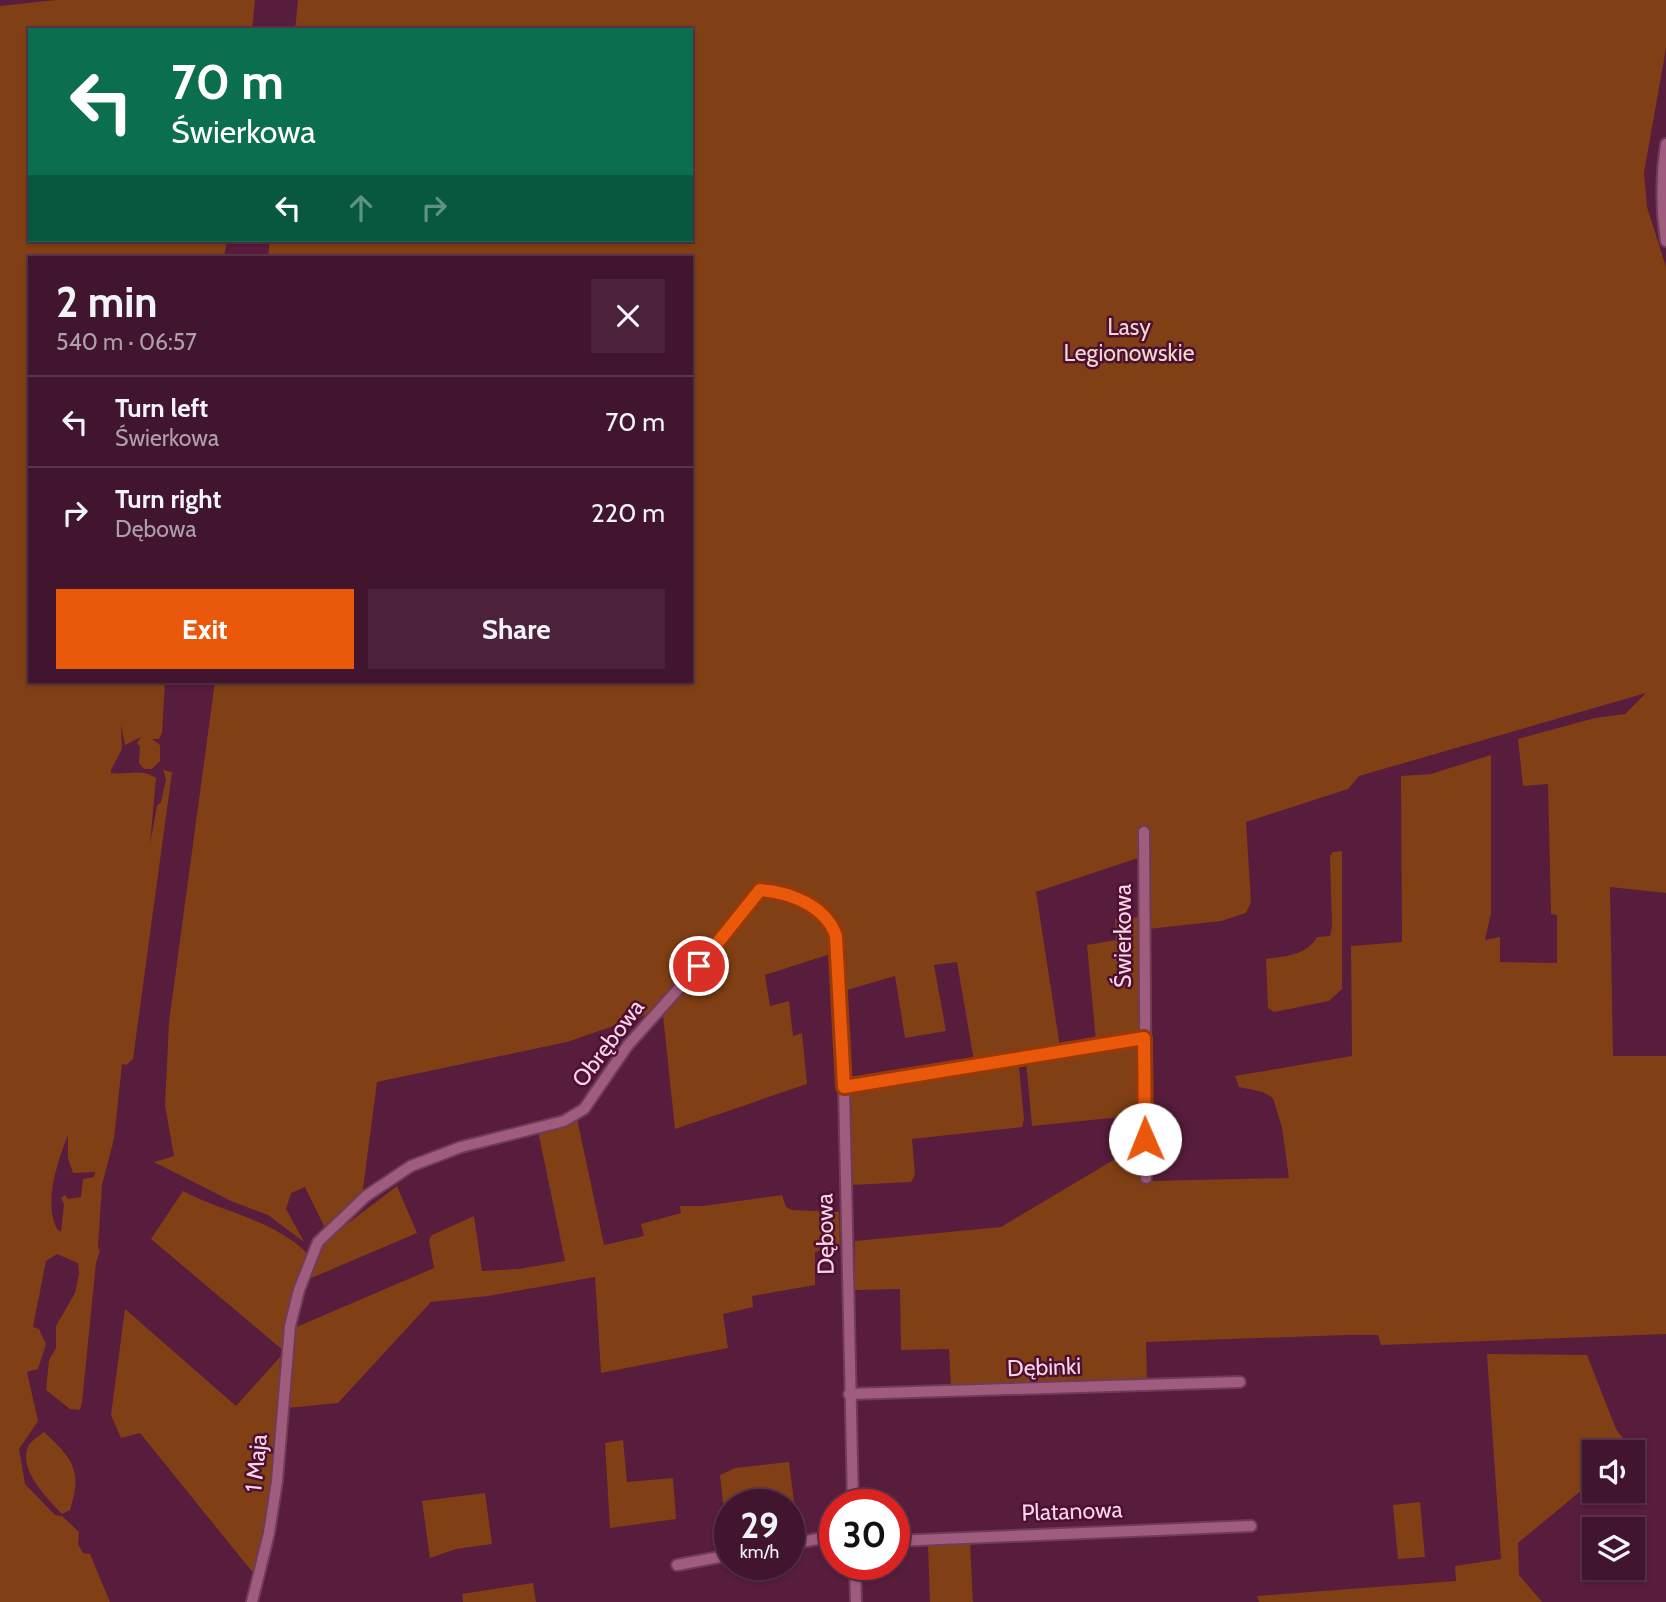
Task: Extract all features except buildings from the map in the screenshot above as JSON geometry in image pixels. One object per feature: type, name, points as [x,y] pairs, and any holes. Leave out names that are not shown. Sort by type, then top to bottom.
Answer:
[{"type":"street","points":[[1666,144],[1661,173],[1661,212],[1666,241]]},
{"type":"street","name":"Świerkowa","points":[[1144,832],[1146,1178]]},
{"type":"street","name":"Obrębowa","points":[[290,1326],[309,1261],[330,1229],[366,1196],[430,1157],[575,1116],[597,1093],[628,1045],[699,966],[760,890],[806,902],[823,914],[836,936],[838,962]]},
{"type":"street","name":"Dębowa","points":[[838,962],[844,1087],[852,1489]]},
{"type":"street","points":[[844,1087],[1144,1038]]},
{"type":"street","name":"1 Maja","points":[[252,1602],[269,1533],[277,1481],[290,1326]]},
{"type":"street","name":"Dębinki","points":[[849,1394],[1240,1382]]},
{"type":"street","name":"Platanowa","points":[[910,1540],[1251,1526]]},
{"type":"street","points":[[677,1565],[714,1558]]},
{"type":"street","points":[[855,1580],[856,1602]]},
{"type":"green space","points":[[56,0],[255,0],[252,28],[28,28],[28,242],[227,242],[224,256],[28,256],[28,683],[165,683],[162,733],[159,739],[152,739],[160,745],[160,761],[152,769],[144,769],[139,763],[140,747],[137,743],[141,737],[125,745],[121,725],[122,749],[111,770],[111,773],[140,773],[156,778],[150,844],[157,806],[161,802],[166,779],[163,770],[172,772],[133,1059],[126,1065],[122,1064],[114,1139],[102,1185],[98,1247],[100,1251],[96,1263],[82,1403],[80,1410],[70,1409],[46,1390],[49,1360],[56,1348],[56,1326],[75,1293],[79,1273],[78,1263],[57,1254],[46,1261],[33,1327],[39,1329],[46,1344],[38,1369],[27,1372],[38,1421],[19,1449],[25,1484],[55,1515],[62,1516],[79,1532],[78,1544],[83,1553],[90,1554],[110,1602],[0,1602],[0,6]],"holes":[[[68,1135],[68,1158],[73,1173],[95,1172],[94,1177],[83,1179],[81,1197],[68,1199],[65,1195],[61,1198],[64,1204],[61,1232],[57,1229],[51,1207],[56,1169]]]},
{"type":"green space","name":"Lasy Legionowskie","points":[[298,0],[1666,0],[1666,48],[1644,173],[1647,207],[1666,267],[1666,893],[1610,887],[1613,1056],[1666,1056],[1666,1334],[1381,1345],[1378,1335],[1146,1342],[1147,1380],[951,1388],[949,1349],[901,1350],[900,1289],[855,1290],[855,1241],[1001,1227],[1142,1143],[1149,1181],[1289,1178],[1282,1128],[1273,1098],[1263,1092],[1239,1087],[1235,1076],[1352,1056],[1351,946],[1402,942],[1401,776],[1431,774],[1491,755],[1491,913],[1485,940],[1500,937],[1500,962],[1557,963],[1557,915],[1551,914],[1548,784],[1523,786],[1518,739],[1595,718],[1625,714],[1646,693],[1359,776],[1348,789],[1246,822],[1251,902],[1246,913],[1221,921],[1148,929],[1147,855],[1036,892],[1060,1047],[974,1061],[957,962],[934,965],[946,1031],[905,1038],[895,976],[847,990],[846,949],[765,975],[770,1006],[789,1001],[793,1036],[802,1033],[807,1084],[675,1129],[663,1015],[666,1008],[567,1042],[377,1082],[362,1197],[324,1226],[305,1187],[291,1193],[286,1209],[304,1242],[268,1215],[231,1201],[154,1162],[174,1156],[165,1105],[169,1022],[215,683],[693,683],[693,256],[268,256],[270,242],[693,242],[693,28],[295,28]]},
{"type":"green space","points":[[1342,851],[1342,989],[1329,1001],[1274,1012],[1268,1008],[1266,959],[1301,952],[1317,937],[1330,936],[1330,856],[1333,852]]},
{"type":"green space","points":[[1141,917],[1141,1032],[1138,1036],[1096,1042],[1087,945],[1116,940],[1115,919]]},
{"type":"green space","points":[[1137,1043],[1141,1045],[1141,1115],[1032,1126],[1026,1062]]},
{"type":"green space","points":[[1016,1064],[1019,1067],[1024,1119],[1022,1127],[912,1139],[915,1175],[911,1182],[851,1185],[848,1096],[853,1090]]},
{"type":"green space","points":[[577,1119],[604,1245],[644,1236],[641,1224],[681,1213],[680,1206],[703,1206],[782,1195],[786,1207],[792,1210],[839,1212],[840,1247],[815,1252],[815,1285],[752,1296],[753,1307],[723,1314],[728,1348],[601,1373],[595,1277],[488,1296],[431,1302],[338,1403],[287,1408],[294,1328],[434,1268],[429,1240],[432,1235],[474,1216],[482,1271],[519,1269],[565,1261],[538,1131]]},
{"type":"green space","points":[[397,1186],[417,1233],[309,1279],[321,1247],[330,1237]]},
{"type":"green space","points":[[183,1191],[279,1232],[307,1253],[284,1351],[151,1239]]},
{"type":"green space","points":[[125,1309],[236,1406],[280,1357],[273,1466],[254,1574],[140,1433],[121,1438],[111,1415]]},
{"type":"green space","points":[[1487,1354],[1587,1355],[1616,1429],[1624,1440],[1582,1440],[1582,1490],[1518,1543],[1519,1575],[1542,1602],[1259,1602],[1257,1596],[1456,1581],[1455,1566],[1501,1559]]},
{"type":"green space","points":[[44,1432],[68,1458],[75,1475],[70,1510],[62,1514],[36,1484],[27,1465],[29,1445]]},
{"type":"green space","points":[[623,1440],[627,1482],[673,1478],[676,1519],[610,1528],[605,1443]]},
{"type":"green space","points":[[789,1462],[792,1489],[722,1489],[720,1475],[735,1468]]},
{"type":"green space","points":[[485,1493],[492,1544],[456,1549],[430,1558],[422,1501]]},
{"type":"green space","points":[[1420,1502],[1425,1557],[1398,1559],[1393,1505]]},
{"type":"green space","points":[[970,1541],[973,1602],[930,1602],[928,1544]]},
{"type":"green space","points":[[533,1583],[536,1602],[463,1602],[462,1594]]},
{"type":"route","points":[[699,966],[760,890],[806,902],[829,920],[836,936],[844,1087],[1144,1038],[1145,1139]]}]
